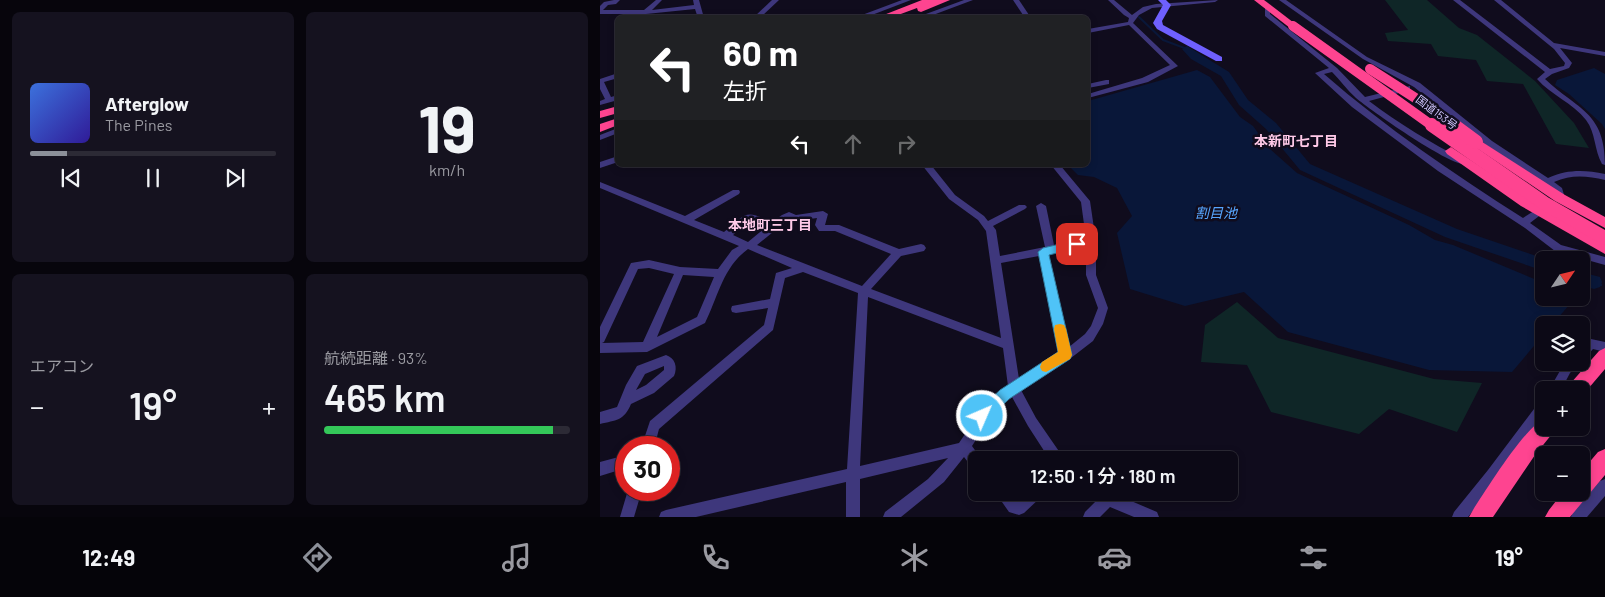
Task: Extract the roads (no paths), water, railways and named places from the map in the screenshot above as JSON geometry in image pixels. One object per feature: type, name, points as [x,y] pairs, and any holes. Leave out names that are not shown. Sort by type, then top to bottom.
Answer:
[{"type":"highway","points":[[888,15],[930,0]]},
{"type":"highway","points":[[904,15],[946,0]]},
{"type":"highway","name":"国道153号","points":[[1258,0],[1270,4],[1485,163],[1544,203],[1605,238]]},
{"type":"highway","points":[[1605,223],[1560,198],[1476,142],[1316,30],[1298,25],[1297,31],[1471,167],[1540,211],[1605,248]]},
{"type":"highway","name":"国道153号","points":[[1298,25],[1492,162],[1551,200],[1605,231]]},
{"type":"highway","points":[[600,115],[615,110]]},
{"type":"highway","points":[[600,122],[615,117]]},
{"type":"highway","points":[[600,128],[615,122]]},
{"type":"highway","points":[[1584,381],[1605,356]]},
{"type":"highway","points":[[1480,517],[1538,436]]},
{"type":"highway","points":[[1590,478],[1605,460]]},
{"type":"highway","points":[[1556,517],[1569,501]]},
{"type":"street","points":[[600,11],[606,3],[614,3],[617,0]]},
{"type":"street","points":[[646,12],[659,0]]},
{"type":"street","points":[[759,15],[776,0]]},
{"type":"street","points":[[866,15],[908,0]]},
{"type":"street","points":[[927,15],[970,0]]},
{"type":"street","points":[[1016,0],[1026,15]]},
{"type":"street","points":[[1090,95],[1144,80],[1175,66],[1111,0]]},
{"type":"street","points":[[1090,30],[1131,20],[1140,11],[1156,5],[1215,0]]},
{"type":"street","points":[[1282,0],[1365,58],[1418,85],[1489,143],[1558,188],[1560,198]]},
{"type":"street","points":[[1456,0],[1549,72]]},
{"type":"street","points":[[1498,0],[1552,44],[1569,63],[1567,67],[1549,72],[1542,79],[1550,88],[1580,109],[1594,126],[1600,152],[1605,162]]},
{"type":"street","points":[[600,11],[646,12],[696,4]]},
{"type":"street","points":[[1165,4],[1163,14],[1158,18],[1157,23],[1160,27],[1219,59]]},
{"type":"street","points":[[1270,4],[1267,15],[1335,69],[1363,100],[1444,153],[1471,167]]},
{"type":"street","points":[[1552,44],[1605,54]]},
{"type":"street","points":[[1335,69],[1320,73],[1355,105],[1441,169],[1558,248],[1605,261]]},
{"type":"street","points":[[609,100],[600,81],[615,76]]},
{"type":"street","points":[[1090,86],[1106,82]]},
{"type":"street","points":[[1363,100],[1418,85]]},
{"type":"street","points":[[600,103],[615,98]]},
{"type":"street","points":[[600,138],[615,131]]},
{"type":"street","points":[[600,166],[615,160]]},
{"type":"street","points":[[928,167],[952,197],[988,225],[993,239],[1014,388],[1032,422],[1052,451]]},
{"type":"street","points":[[890,517],[945,472],[965,448],[982,416],[1014,388],[1081,345],[1094,331],[1103,308],[1091,275],[1091,242],[1085,201],[1056,167]]},
{"type":"street","points":[[1548,181],[1561,174],[1581,172],[1605,177]]},
{"type":"street","points":[[600,185],[803,268],[1007,345]]},
{"type":"street","points":[[686,220],[736,192]]},
{"type":"street","points":[[1041,206],[1066,355]]},
{"type":"street","points":[[988,225],[1022,208]]},
{"type":"street","points":[[1523,223],[1540,211]]},
{"type":"street","points":[[600,348],[647,347],[702,320],[721,273],[736,253],[789,215],[795,218],[823,214],[820,225],[822,229],[836,227],[898,253],[921,248]]},
{"type":"street","points":[[726,236],[747,218],[752,217],[773,226]]},
{"type":"street","points":[[996,260],[1091,242]]},
{"type":"street","points":[[853,517],[853,474],[864,290],[898,253]]},
{"type":"street","points":[[600,339],[635,266],[649,264],[680,271],[721,273]]},
{"type":"street","points":[[651,436],[654,425],[769,327],[780,276],[803,268]]},
{"type":"street","points":[[647,347],[680,271]]},
{"type":"street","points":[[736,309],[774,303]]},
{"type":"street","points":[[1590,346],[1592,344],[1605,347]]},
{"type":"street","points":[[600,418],[618,414],[627,400]]},
{"type":"street","points":[[1459,517],[1493,475],[1535,417]]},
{"type":"street","points":[[666,517],[965,448]]},
{"type":"street","points":[[965,448],[968,452]]},
{"type":"street","points":[[600,468],[615,465]]},
{"type":"street","points":[[1578,517],[1605,486]]},
{"type":"street","points":[[627,517],[632,501]]},
{"type":"street","points":[[1009,501],[1014,507],[1019,508],[1026,501]]},
{"type":"street","points":[[1090,517],[1106,501]]},
{"type":"street","points":[[1113,501],[1152,517]]},
{"type":"water","points":[[1594,68],[1605,74],[1605,129],[1569,94],[1555,85],[1557,80]]},
{"type":"water","name":"割目池","points":[[1197,70],[1210,77],[1240,117],[1253,126],[1269,148],[1297,173],[1409,225],[1435,240],[1453,245],[1535,279],[1535,306],[1568,306],[1560,316],[1535,316],[1535,345],[1512,372],[1429,370],[1288,332],[1244,292],[1185,306],[1130,289],[1117,233],[1132,216],[1117,188],[1094,177],[1078,175],[1070,167],[1090,167],[1090,100]]},
{"type":"waterway","points":[[1139,17],[1163,40],[1187,49]]},
{"type":"waterway","name":"割目池","points":[[1187,49],[1195,57],[1225,74],[1243,102],[1271,126],[1305,167],[1451,233],[1535,262]]},
{"type":"waterway","name":"割目池","points":[[1590,281],[1594,282]]},
{"type":"waterway","name":"割目池","points":[[1594,282],[1601,285]]},
{"type":"district","name":"本新町七丁目","points":[[1296,140]]},
{"type":"district","name":"本地町三丁目","points":[[770,224]]}]
